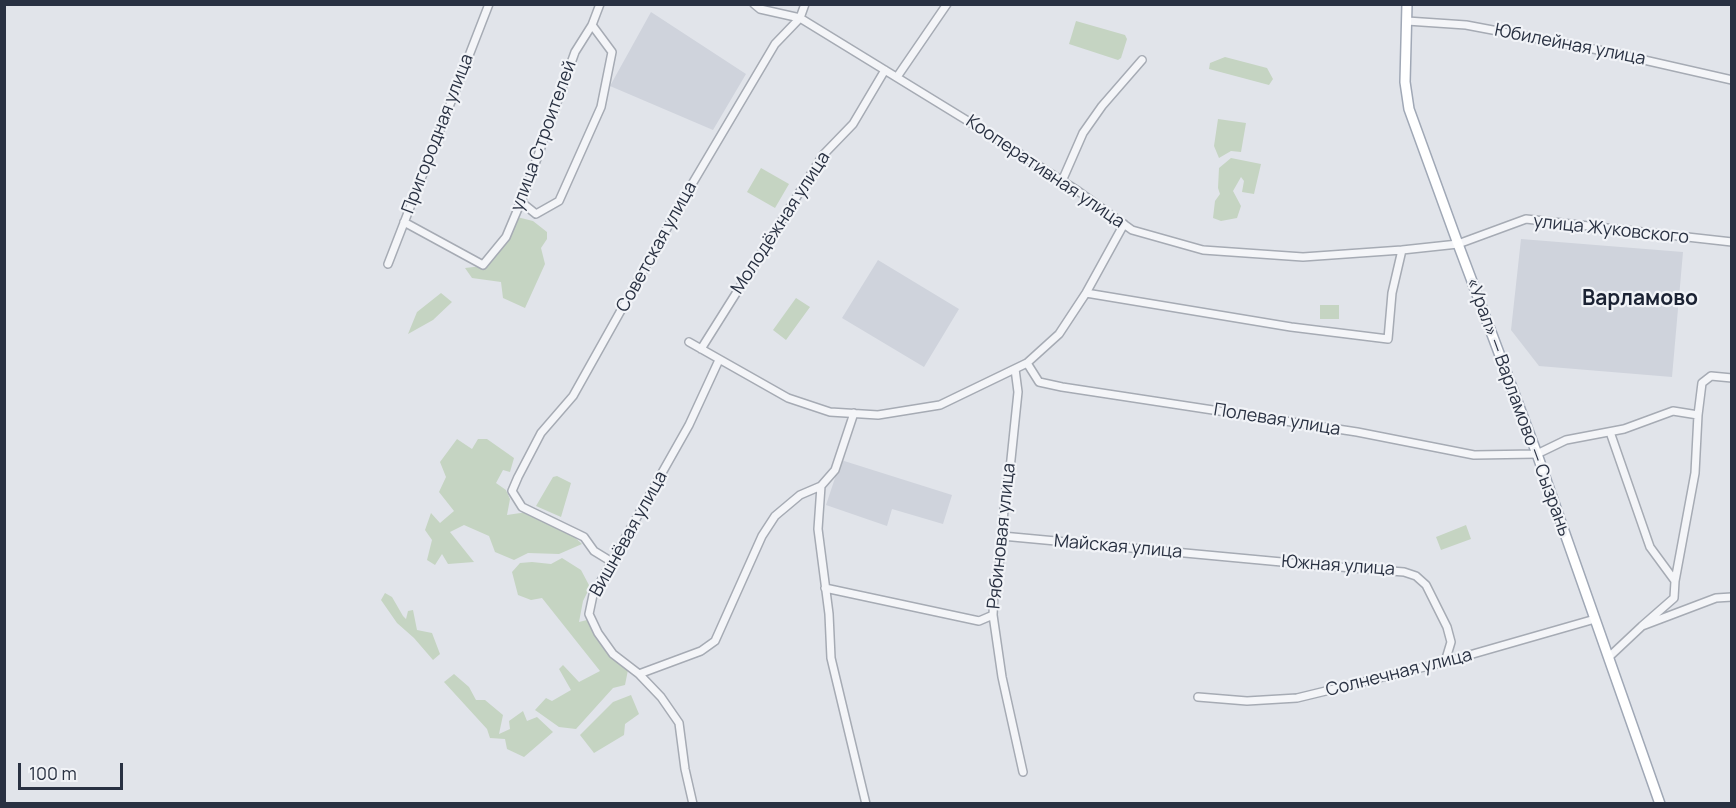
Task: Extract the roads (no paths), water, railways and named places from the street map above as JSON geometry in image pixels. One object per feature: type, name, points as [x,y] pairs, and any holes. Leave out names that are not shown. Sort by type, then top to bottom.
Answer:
[{"type":"main road","name":"«Урал» — Варламово — Сызрань","points":[[1407,4],[1405,82],[1409,109],[1537,454],[1660,804]]},
{"type":"street","name":"Пригородная улица","points":[[388,264],[489,4]]},
{"type":"street","name":"улица Строителей","points":[[404,222],[483,265],[506,237],[575,52],[592,25],[600,4]]},
{"type":"street","name":"Кооперативная улица","points":[[754,4],[760,9],[800,18],[1062,181],[1132,230],[1203,250],[1303,257],[1458,244]]},
{"type":"street","name":"Советская улица","points":[[612,562],[594,551],[584,537],[522,507],[512,492],[541,433],[573,396],[685,196],[775,44],[800,18],[804,4]]},
{"type":"street","points":[[897,77],[947,4]]},
{"type":"street","name":"Юбилейная улица","points":[[1407,21],[1466,25],[1609,52],[1731,80]]},
{"type":"street","points":[[521,201],[536,214],[560,201],[601,107],[612,52],[592,25]]},
{"type":"street","points":[[1062,181],[1083,133],[1102,106],[1142,60]]},
{"type":"street","name":"Молодёжная улица","points":[[701,350],[824,154],[853,124],[885,70]]},
{"type":"street","name":"улица Жуковского","points":[[1458,244],[1526,219],[1731,242]]},
{"type":"street","points":[[689,342],[788,398],[831,412],[878,415],[940,405],[1027,363],[1059,334],[1086,293],[1124,224]]},
{"type":"street","points":[[1086,293],[1291,327],[1388,339],[1392,293],[1402,250]]},
{"type":"street","name":"Вишнёвая улица","points":[[639,674],[613,654],[598,633],[589,614],[593,595],[689,425],[719,360]]},
{"type":"street","name":"Полевая улица","points":[[1027,363],[1039,382],[1062,387],[1357,432],[1474,455],[1537,454]]},
{"type":"street","name":"Рябиновая улица","points":[[1015,369],[1018,392],[993,615],[1002,677],[1023,772]]},
{"type":"street","points":[[1609,657],[1674,598],[1675,581],[1695,472],[1702,383],[1711,376],[1731,378]]},
{"type":"street","points":[[1537,454],[1566,440],[1624,429],[1673,411],[1698,415]]},
{"type":"street","points":[[693,804],[685,769],[679,723],[661,697],[639,674],[701,651],[715,641],[762,536],[776,516],[800,495],[821,486],[835,470],[854,413]]},
{"type":"street","points":[[1610,432],[1650,547],[1675,581]]},
{"type":"street","points":[[821,486],[818,530],[831,657],[866,804]]},
{"type":"street","name":"Майская улица","points":[[1002,536],[1234,558]]},
{"type":"street","name":"Южная улица","points":[[1234,558],[1314,566],[1374,568],[1416,576],[1426,585],[1447,627],[1451,642],[1445,662]]},
{"type":"street","points":[[825,588],[979,621],[993,615]]},
{"type":"street","points":[[1642,626],[1716,598],[1731,597]]},
{"type":"street","name":"Солнечная улица","points":[[1198,697],[1247,701],[1297,698],[1445,662],[1595,618]]},
{"type":"district","name":"Варламово","points":[[1640,299]]}]
